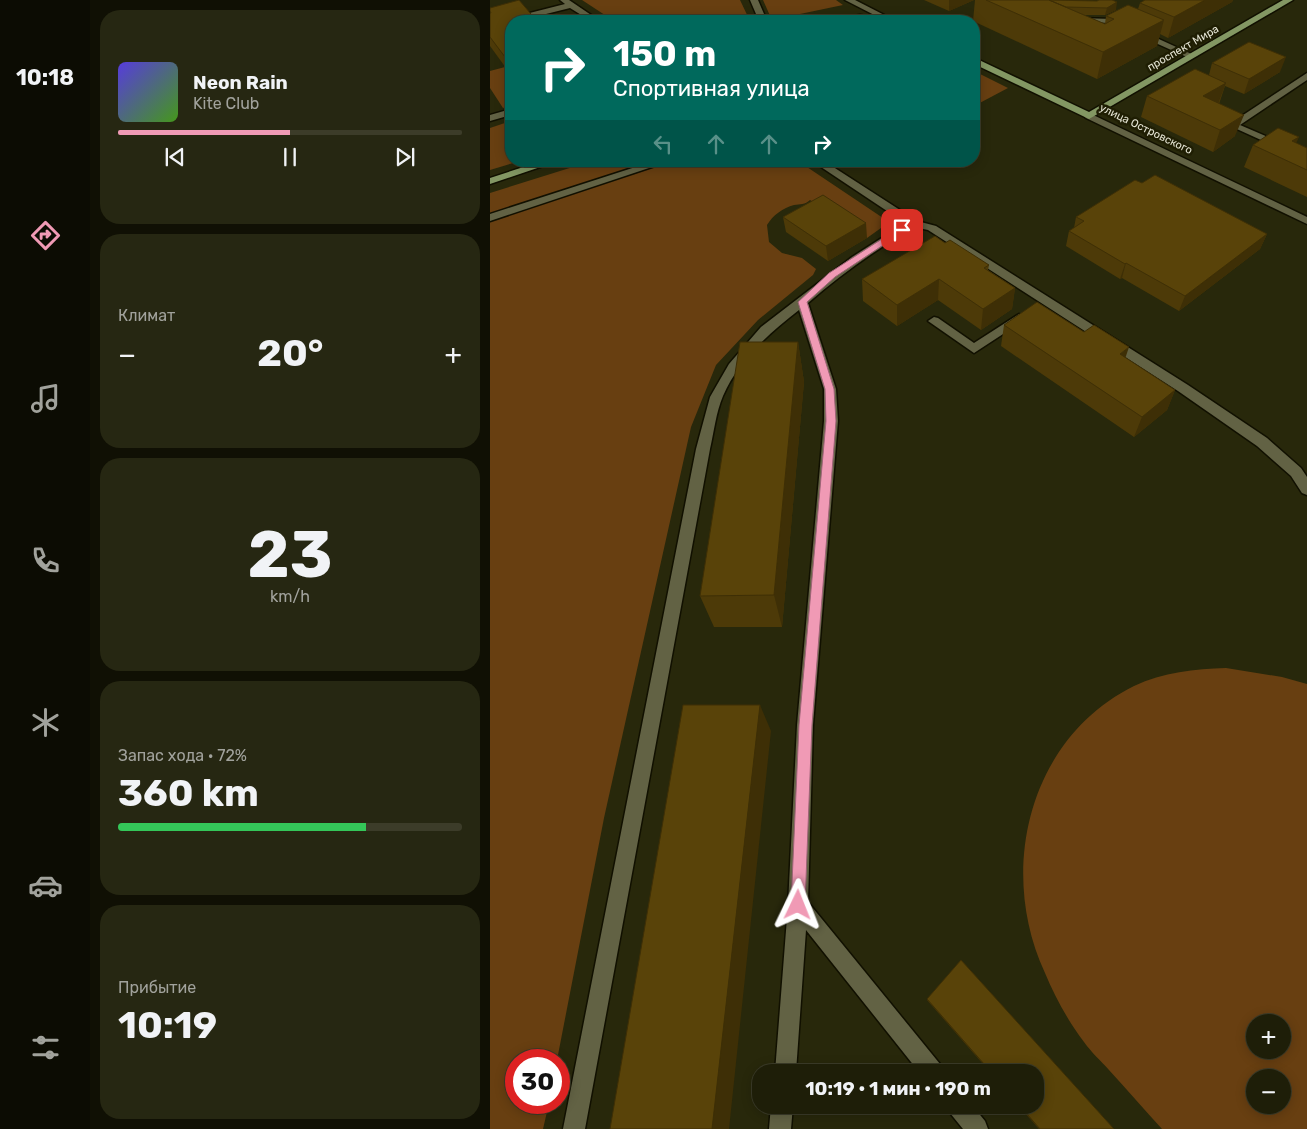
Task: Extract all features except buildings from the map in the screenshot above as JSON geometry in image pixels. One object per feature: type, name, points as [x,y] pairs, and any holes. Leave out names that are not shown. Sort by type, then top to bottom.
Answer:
[{"type":"main road","name":"проспект Мира","points":[[1090,116],[1289,0]]},
{"type":"main road","name":"улица Островского","points":[[980,64],[1090,116]]},
{"type":"main road","points":[[490,180],[533,167]]},
{"type":"street","points":[[754,0],[760,15]]},
{"type":"street","points":[[849,0],[880,15]]},
{"type":"street","points":[[526,15],[568,2],[587,15]]},
{"type":"street","points":[[1068,20],[1116,19],[1192,56]]},
{"type":"street","points":[[490,26],[505,21]]},
{"type":"street","points":[[1305,155],[1233,124],[1307,76]]},
{"type":"street","points":[[490,118],[505,114]]},
{"type":"street","name":"улица Островского","points":[[1090,116],[1307,221]]},
{"type":"street","points":[[490,218],[647,167]]},
{"type":"street","points":[[826,167],[914,223],[932,228],[1037,306],[1183,388],[1262,442],[1296,472],[1307,489]]},
{"type":"street","points":[[574,1129],[672,625],[703,449],[716,397],[733,367],[765,330],[802,302],[832,275],[876,245],[914,223]]},
{"type":"street","points":[[786,1064],[798,905],[805,725],[831,421],[830,389],[802,302]]},
{"type":"street","points":[[934,321],[974,349],[1037,306]]},
{"type":"street","points":[[798,905],[926,1064]]},
{"type":"street","points":[[780,1129],[781,1114]]},
{"type":"street","points":[[965,1114],[977,1129]]},
{"type":"shaded area","points":[[582,0],[740,0],[747,15],[605,15]]},
{"type":"shaded area","points":[[763,0],[836,0],[843,5],[795,15],[770,15]]},
{"type":"shaded area","points":[[505,67],[505,107],[503,108],[490,88],[490,71]]},
{"type":"shaded area","points":[[980,74],[1008,88],[980,103]]},
{"type":"shaded area","points":[[505,123],[505,166],[490,170],[490,128]]},
{"type":"shaded area","points":[[573,167],[807,167],[888,223],[867,238],[810,200],[804,204],[794,205],[782,210],[767,225],[769,242],[782,253],[802,258],[816,269],[813,275],[758,320],[716,365],[691,427],[604,818],[559,1049],[505,1049],[505,1114],[546,1114],[543,1129],[490,1129],[490,193]]},
{"type":"shaded area","points":[[1226,668],[1282,677],[1307,684],[1307,1129],[1162,1129],[1090,1049],[1073,1026],[1062,1009],[1049,982],[1031,933],[1024,892],[1024,851],[1032,810],[1047,773],[1069,738],[1098,709],[1145,681],[1191,670]]},
{"type":"route","points":[[798,905],[805,725],[831,421],[830,389],[802,302],[832,275],[902,230]]}]
